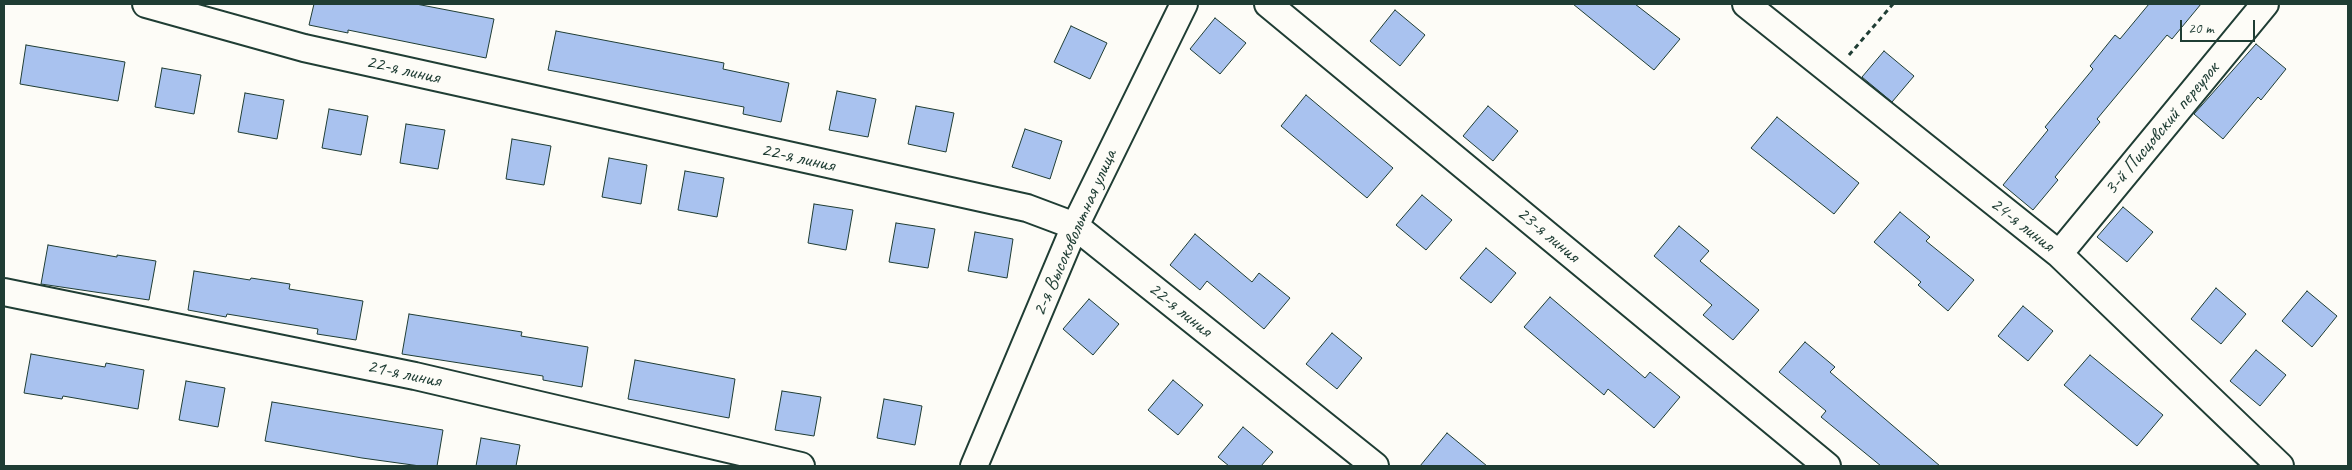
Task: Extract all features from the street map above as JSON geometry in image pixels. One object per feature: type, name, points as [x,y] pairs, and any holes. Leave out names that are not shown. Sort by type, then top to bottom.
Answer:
[{"type":"street","name":"22-я линия","points":[[146,4],[304,48],[1027,208],[1075,226],[1376,466]]},
{"type":"street","name":"2-я Высоковольтная улица","points":[[974,466],[1075,226],[1184,4]]},
{"type":"street","name":"23-я линия","points":[[1268,4],[1827,466]]},
{"type":"street","name":"24-я линия","points":[[1746,4],[2059,254],[2280,466]]},
{"type":"street","name":"3-й Писцовский переулок","points":[[2059,254],[2265,4]]},
{"type":"street","name":"21-я линия","points":[[4,292],[415,376],[801,466]]},
{"type":"path","points":[[1832,74],[1893,4]]},
{"type":"building","points":[[314,4],[416,4],[494,19],[486,58],[348,30],[348,33],[309,25]]},
{"type":"building","points":[[1573,4],[1635,4],[1680,39],[1654,70]]},
{"type":"building","points":[[2149,4],[2201,4],[2172,39],[2167,35],[2097,119],[2100,122],[2055,177],[2058,180],[2033,210],[2003,185],[2048,130],[2045,127],[2093,69],[2090,66],[2115,35],[2120,39]]},
{"type":"building","points":[[1395,10],[1425,35],[1400,66],[1370,41]]},
{"type":"building","points":[[1215,18],[1246,43],[1220,74],[1190,49]]},
{"type":"building","points":[[1071,26],[1107,43],[1090,79],[1054,62]]},
{"type":"building","points":[[556,31],[724,63],[723,69],[789,83],[781,122],[743,114],[744,107],[548,70]]},
{"type":"building","points":[[2256,44],[2286,69],[2261,100],[2258,97],[2223,139],[2194,114]]},
{"type":"building","points":[[26,45],[125,62],[118,101],[20,84]]},
{"type":"building","points":[[1884,51],[1914,76],[1892,102],[1862,77]]},
{"type":"building","points":[[162,68],[201,75],[194,114],[155,107]]},
{"type":"building","points":[[837,91],[876,99],[868,137],[829,130]]},
{"type":"building","points":[[245,93],[284,100],[277,139],[238,132]]},
{"type":"building","points":[[1306,95],[1393,168],[1367,198],[1281,126]]},
{"type":"building","points":[[916,106],[954,113],[946,152],[908,144]]},
{"type":"building","points":[[1488,106],[1518,131],[1493,161],[1463,136]]},
{"type":"building","points":[[329,109],[368,116],[361,155],[322,148]]},
{"type":"building","points":[[1777,117],[1859,183],[1834,214],[1751,148]]},
{"type":"building","points":[[406,124],[445,130],[438,169],[400,163]]},
{"type":"building","points":[[1025,129],[1062,141],[1050,179],[1012,167]]},
{"type":"building","points":[[512,139],[551,146],[544,185],[506,179]]},
{"type":"building","points":[[609,158],[647,165],[641,204],[602,197]]},
{"type":"building","points":[[685,171],[724,178],[717,217],[678,210]]},
{"type":"building","points":[[1422,195],[1452,220],[1426,250],[1396,225]]},
{"type":"building","points":[[814,204],[853,210],[846,250],[808,243]]},
{"type":"building","points":[[2123,207],[2153,232],[2127,262],[2097,237]]},
{"type":"building","points":[[1900,212],[1930,237],[1926,241],[1974,280],[1948,311],[1918,285],[1921,282],[1874,242]]},
{"type":"building","points":[[896,223],[935,229],[928,268],[889,262]]},
{"type":"building","points":[[1679,226],[1709,251],[1700,261],[1759,310],[1733,340],[1703,315],[1712,305],[1654,256]]},
{"type":"building","points":[[975,232],[1013,239],[1007,278],[968,271]]},
{"type":"building","points":[[1195,234],[1252,282],[1259,273],[1290,298],[1264,329],[1207,281],[1200,290],[1170,265]]},
{"type":"building","points":[[48,245],[117,257],[117,255],[156,261],[149,300],[41,284]]},
{"type":"building","points":[[1486,248],[1516,273],[1491,303],[1460,278]]},
{"type":"building","points":[[194,271],[290,284],[289,289],[363,301],[356,340],[317,334],[318,329],[227,314],[226,317],[188,310]]},
{"type":"building","points":[[2216,288],[2246,314],[2221,344],[2191,319]]},
{"type":"building","points":[[2307,291],[2337,316],[2312,347],[2282,321]]},
{"type":"building","points":[[1550,297],[1645,378],[1650,372],[1680,397],[1654,428],[1608,389],[1604,395],[1524,327]]},
{"type":"building","points":[[1089,299],[1119,324],[1093,355],[1063,329]]},
{"type":"building","points":[[2023,306],[2053,331],[2028,361],[1998,336]]},
{"type":"building","points":[[409,314],[522,332],[521,336],[588,347],[582,387],[543,380],[543,376],[402,354]]},
{"type":"building","points":[[1332,333],[1362,358],[1337,389],[1306,364]]},
{"type":"building","points":[[1805,342],[1835,367],[1830,372],[1940,466],[1881,466],[1821,417],[1826,411],[1779,372]]},
{"type":"building","points":[[2256,350],[2286,375],[2260,406],[2230,381]]},
{"type":"building","points":[[31,354],[105,367],[106,363],[144,370],[138,409],[63,396],[62,399],[24,393]]},
{"type":"building","points":[[2090,355],[2163,415],[2137,446],[2064,385]]},
{"type":"building","points":[[635,360],[735,379],[729,418],[628,399]]},
{"type":"building","points":[[1173,380],[1203,405],[1178,435],[1148,410]]},
{"type":"building","points":[[186,381],[225,388],[218,427],[179,420]]},
{"type":"building","points":[[782,391],[821,397],[814,436],[775,430]]},
{"type":"building","points":[[884,399],[922,406],[915,445],[877,438]]},
{"type":"building","points":[[272,402],[443,430],[437,466],[420,466],[362,458],[265,441]]},
{"type":"building","points":[[1243,427],[1273,452],[1261,466],[1229,466],[1218,457]]},
{"type":"building","points":[[1447,433],[1487,466],[1420,466]]},
{"type":"building","points":[[481,438],[520,445],[516,466],[476,466]]}]
